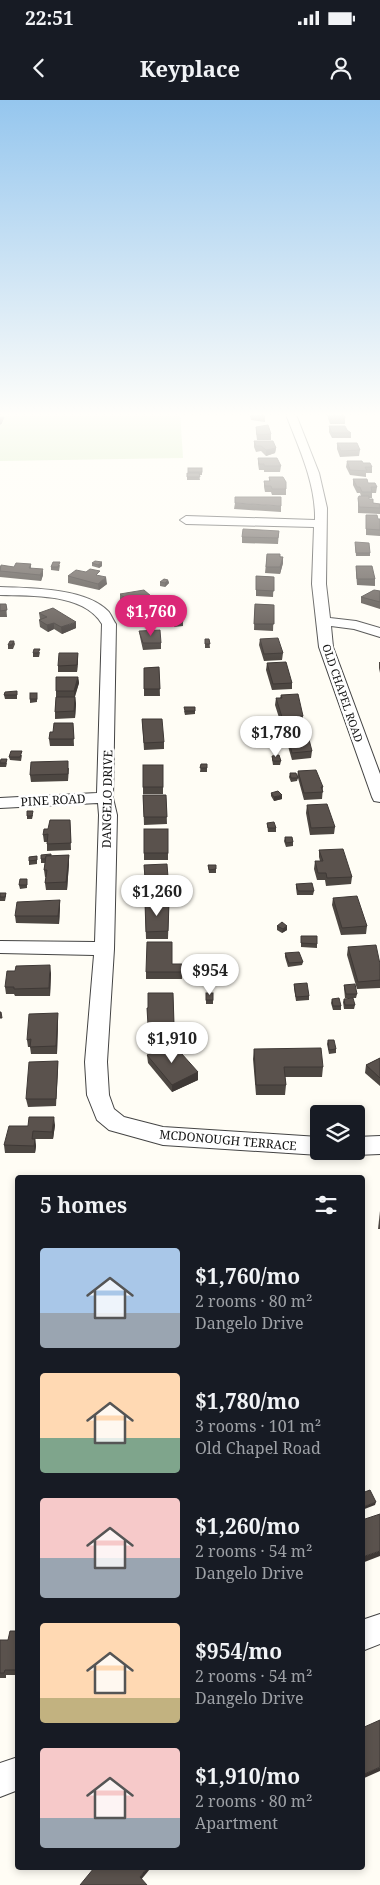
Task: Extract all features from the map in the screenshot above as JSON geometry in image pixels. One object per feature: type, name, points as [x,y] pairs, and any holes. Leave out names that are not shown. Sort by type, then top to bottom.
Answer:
[{"type":"street","name":"OLD CHAPEL ROAD","points":[[317,495],[322,524],[320,562],[322,621],[326,647],[380,797]]},
{"type":"street","points":[[186,520],[322,524]]},
{"type":"street","name":"DANGELO DRIVE","points":[[0,591],[38,593],[76,600],[94,607],[107,618],[110,646],[105,798],[108,816],[104,949],[96,1045],[96,1081],[100,1105],[110,1120]]},
{"type":"street","points":[[322,621],[356,625],[380,633]]},
{"type":"street","name":"PINE ROAD","points":[[0,803],[105,798]]},
{"type":"street","points":[[0,947],[104,949]]},
{"type":"street","name":"MCDONOUGH TERRACE","points":[[110,1120],[135,1130],[163,1136],[310,1145]]},
{"type":"street","points":[[365,1146],[380,1145]]},
{"type":"street","points":[[365,1635],[380,1629]]},
{"type":"street","points":[[0,1780],[15,1774]]},
{"type":"building","points":[[359,496],[369,496],[369,499],[373,499],[373,503],[380,504],[380,508],[359,507]]},
{"type":"building","points":[[235,497],[281,497],[281,506],[235,503]]},
{"type":"building","points":[[366,515],[377,515],[378,519],[380,519],[380,530],[366,529]]},
{"type":"building","points":[[243,529],[279,531],[278,538],[242,537]]},
{"type":"building","points":[[355,542],[369,543],[370,553],[356,553]]},
{"type":"building","points":[[267,554],[280,554],[280,557],[283,557],[280,567],[266,567]]},
{"type":"building","points":[[95,561],[102,562],[98,565],[92,563]]},
{"type":"building","points":[[53,562],[60,562],[58,567],[51,567]]},
{"type":"building","points":[[16,563],[31,564],[29,568],[43,569],[40,575],[0,571],[1,565],[14,567]]},
{"type":"building","points":[[356,566],[372,566],[375,579],[357,579]]},
{"type":"building","points":[[90,569],[100,571],[96,575],[106,577],[98,584],[68,576],[76,570],[86,572]]},
{"type":"building","points":[[256,576],[274,577],[274,591],[256,590]]},
{"type":"building","points":[[164,579],[168,580],[165,583],[160,582]]},
{"type":"building","points":[[144,590],[151,596],[143,600],[149,605],[137,608],[120,594]]},
{"type":"building","points":[[374,590],[380,591],[380,602],[361,597]]},
{"type":"building","points":[[0,604],[6,604],[7,610],[0,611]]},
{"type":"building","points":[[255,604],[274,605],[274,624],[254,624]]},
{"type":"building","points":[[53,608],[76,622],[61,627],[54,623],[47,625],[39,620],[47,617],[39,613]]},
{"type":"building","points":[[172,616],[180,616],[183,622],[174,623]]},
{"type":"building","points":[[160,630],[161,643],[143,643],[139,631]]},
{"type":"building","points":[[278,638],[283,653],[264,654],[260,639]]},
{"type":"building","points":[[205,639],[209,639],[210,644],[205,644]]},
{"type":"building","points":[[10,641],[14,641],[12,645],[8,645]]},
{"type":"building","points":[[34,649],[40,649],[38,653],[33,653]]},
{"type":"building","points":[[59,653],[78,653],[77,665],[58,666]]},
{"type":"building","points":[[286,662],[292,683],[273,684],[267,663]]},
{"type":"building","points":[[159,667],[160,689],[144,689],[144,668]]},
{"type":"building","points":[[56,677],[78,677],[74,691],[56,691]]},
{"type":"building","points":[[17,691],[17,695],[4,695],[5,692]]},
{"type":"building","points":[[30,693],[37,693],[37,699],[30,699]]},
{"type":"building","points":[[298,694],[303,716],[282,717],[276,698],[282,698],[281,695]]},
{"type":"building","points":[[56,697],[75,697],[74,711],[55,712]]},
{"type":"building","points":[[184,707],[195,707],[195,711],[185,711]]},
{"type":"building","points":[[142,719],[162,719],[164,742],[144,743]]},
{"type":"building","points":[[54,723],[73,723],[74,739],[49,739],[50,732],[53,732]]},
{"type":"building","points":[[306,728],[312,751],[292,753],[286,729]]},
{"type":"building","points":[[11,751],[22,751],[20,757],[9,757]]},
{"type":"building","points":[[279,755],[281,761],[273,761],[272,756]]},
{"type":"building","points":[[1,759],[7,759],[6,763],[0,763]]},
{"type":"building","points":[[68,761],[68,774],[30,775],[31,762]]},
{"type":"building","points":[[201,764],[207,764],[207,768],[200,768]]},
{"type":"building","points":[[143,765],[163,765],[163,787],[143,787]]},
{"type":"building","points":[[316,770],[323,787],[321,787],[323,792],[304,793],[298,771]]},
{"type":"building","points":[[290,773],[296,773],[298,778],[291,778]]},
{"type":"building","points":[[278,791],[282,795],[274,797],[271,793]]},
{"type":"building","points":[[143,795],[166,795],[167,817],[144,817]]},
{"type":"building","points":[[327,804],[335,827],[311,828],[307,805]]},
{"type":"building","points":[[27,811],[33,811],[32,816],[27,816]]},
{"type":"building","points":[[50,820],[70,820],[71,843],[47,844],[48,834],[43,835],[44,829],[48,829]]},
{"type":"building","points":[[274,822],[276,828],[268,828],[267,823]]},
{"type":"building","points":[[144,829],[168,829],[168,853],[144,853]]},
{"type":"building","points":[[285,837],[292,837],[293,842],[286,843]]},
{"type":"building","points":[[343,849],[352,877],[327,878],[326,873],[318,873],[315,861],[323,861],[319,850]]},
{"type":"building","points":[[51,854],[51,856],[46,856],[45,859],[41,859],[41,855]]},
{"type":"building","points":[[69,855],[66,882],[45,883],[47,870],[44,870],[46,856]]},
{"type":"building","points":[[37,856],[37,860],[29,861],[29,857]]},
{"type":"building","points":[[167,864],[169,890],[146,891],[144,865]]},
{"type":"building","points":[[208,865],[216,865],[216,869],[209,870]]},
{"type":"building","points":[[20,879],[27,879],[27,885],[19,885]]},
{"type":"building","points":[[312,883],[314,891],[298,891],[296,884]]},
{"type":"building","points":[[0,893],[6,893],[5,897],[0,897]]},
{"type":"building","points":[[357,896],[367,926],[342,928],[333,898]]},
{"type":"building","points":[[60,900],[58,916],[15,916],[17,902]]},
{"type":"building","points":[[169,902],[168,931],[146,932],[145,903]]},
{"type":"building","points":[[282,922],[287,926],[283,929],[277,926]]},
{"type":"building","points":[[301,936],[317,936],[317,944],[301,943]]},
{"type":"building","points":[[147,942],[172,942],[172,964],[182,964],[182,972],[146,972]]},
{"type":"building","points":[[376,945],[380,964],[380,980],[358,982],[348,947]]},
{"type":"building","points":[[299,952],[303,962],[289,963],[285,953]]},
{"type":"building","points":[[50,965],[49,988],[14,989],[14,987],[5,987],[7,971],[15,971],[16,966]]},
{"type":"building","points":[[307,983],[309,996],[296,997],[294,984]]},
{"type":"building","points":[[355,984],[357,994],[346,994],[344,985]]},
{"type":"building","points":[[148,993],[173,993],[174,1024],[148,1025]]},
{"type":"building","points":[[206,993],[213,993],[213,1000],[206,1000]]},
{"type":"building","points":[[339,998],[341,1006],[333,1006],[332,999]]},
{"type":"building","points":[[353,998],[355,1005],[345,1005],[344,999]]},
{"type":"building","points":[[58,1013],[56,1046],[30,1047],[31,1039],[27,1040],[29,1014]]},
{"type":"building","points":[[182,1024],[192,1024],[192,1030],[182,1030]]},
{"type":"building","points":[[328,1040],[334,1040],[336,1049],[329,1050]]},
{"type":"building","points":[[173,1044],[198,1072],[172,1085],[147,1055]]},
{"type":"building","points":[[321,1048],[323,1067],[284,1067],[286,1085],[256,1085],[254,1049]]},
{"type":"building","points":[[380,1058],[380,1078],[366,1065]]},
{"type":"building","points":[[58,1061],[56,1099],[26,1099],[29,1062]]},
{"type":"building","points":[[29,1117],[54,1117],[52,1132],[33,1131],[32,1139],[35,1139],[34,1146],[4,1145],[9,1126],[28,1126]]},
{"type":"building","points":[[370,1490],[376,1502],[365,1506],[365,1492]]},
{"type":"building","points":[[380,1514],[380,1551],[365,1556],[365,1519]]},
{"type":"building","points":[[10,1631],[15,1631],[15,1670],[5,1670],[4,1673],[0,1673],[0,1640],[8,1640]]},
{"type":"building","points":[[380,1720],[380,1767],[365,1774],[365,1727]]},
{"type":"building","points":[[92,1870],[145,1870],[140,1877],[147,1885],[80,1885]]}]
